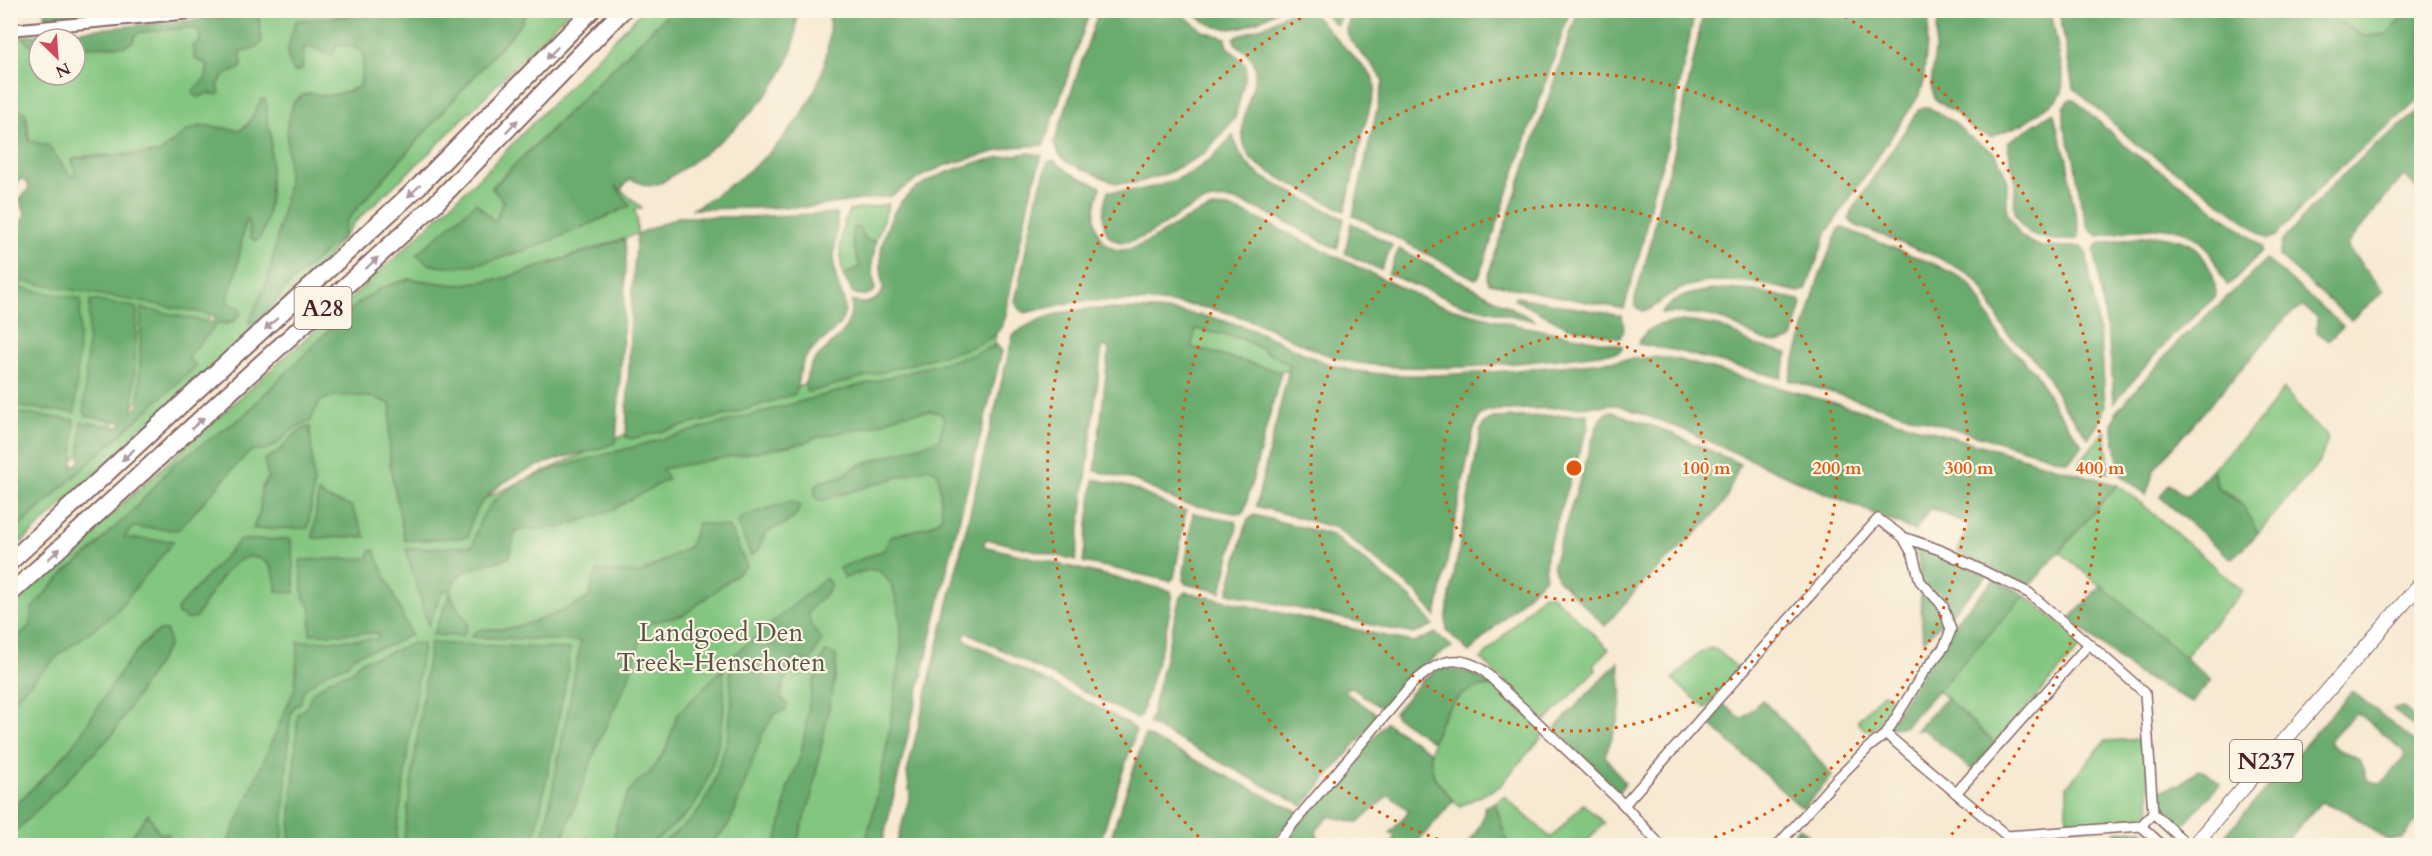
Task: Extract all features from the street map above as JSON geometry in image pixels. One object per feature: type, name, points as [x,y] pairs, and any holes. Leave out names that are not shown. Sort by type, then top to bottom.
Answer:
[{"type":"highway","name":"A28","points":[[10,562],[419,186],[592,10]]},
{"type":"highway","name":"A28","points":[[10,594],[435,204],[623,10]]},
{"type":"main road","name":"N237","points":[[2191,846],[2421,582]]},
{"type":"street","points":[[10,30],[223,10]]},
{"type":"street","points":[[1624,805],[1878,519],[1884,521],[1903,537],[1940,550],[2029,593],[2145,693],[2153,813],[2191,846]]},
{"type":"street","points":[[1777,846],[1837,778],[1886,734],[1923,673],[1944,647],[1951,630],[1943,606],[1920,581],[1913,555],[1903,537]]},
{"type":"street","points":[[1956,793],[2089,644]]},
{"type":"street","points":[[1274,846],[1411,685],[1428,670],[1444,662],[1458,660],[1472,663],[1482,670],[1624,805],[1662,846]]},
{"type":"street","points":[[1886,734],[2007,836],[2141,826],[2153,813]]},
{"type":"street","points":[[2141,826],[2163,846]]},
{"type":"green space","points":[[47,10],[141,11],[49,18],[44,15]]},
{"type":"green space","points":[[304,10],[399,11],[296,21],[288,56],[295,72],[302,69],[304,48],[307,47],[315,48],[324,54],[334,47],[346,45],[362,50],[364,58],[360,86],[335,95],[309,95],[298,98],[288,156],[288,185],[268,281],[263,293],[262,316],[288,285],[343,230],[345,223],[354,212],[520,25],[527,11],[569,11],[430,152],[354,223],[320,268],[11,552],[11,534],[196,366],[187,357],[218,323],[228,324],[235,321],[227,299],[236,273],[233,269],[203,332],[155,386],[11,516],[11,257],[257,152],[248,219],[251,238],[264,230],[270,194],[271,134],[267,125],[267,107],[240,130],[207,126],[177,139],[159,153],[87,156],[72,161],[75,169],[74,177],[71,178],[49,146],[29,141],[27,117],[16,109],[10,71],[15,49],[11,47],[11,38],[23,36],[27,42],[27,87],[87,87],[87,45],[135,36],[140,32],[190,28],[199,30],[200,42],[193,46],[195,59],[208,65],[206,78],[201,85],[218,86],[223,76],[242,64],[240,51],[262,42],[258,14]]},
{"type":"green space","points":[[829,10],[1090,11],[1044,145],[1013,147],[946,165],[924,175],[891,196],[810,207],[693,209],[746,173],[791,129],[808,103],[821,75],[828,44]]},
{"type":"green space","points":[[1099,10],[1178,11],[1203,31],[1226,38],[1228,47],[1246,65],[1246,74],[1235,118],[1204,154],[1168,173],[1136,183],[1115,183],[1067,162],[1059,154],[1054,143]]},
{"type":"green space","points":[[1704,10],[1930,11],[1923,84],[1920,94],[1827,232],[1806,290],[1799,292],[1739,282],[1709,282],[1680,289],[1651,309],[1642,311],[1635,306],[1635,298],[1651,243],[1661,193],[1673,158]]},
{"type":"green space","points":[[399,11],[527,11],[520,25],[345,223],[344,235],[288,285],[262,316],[249,325],[268,281],[288,185],[287,126],[293,103],[303,95],[310,93],[326,96],[351,91],[360,86],[364,58],[361,50],[348,45],[337,45],[332,55],[312,47],[304,48],[302,69],[295,72],[288,53],[296,21]]},
{"type":"green space","name":"Landgoed Den Treek-Henschoten","points":[[642,11],[671,11],[492,187],[503,201],[495,223],[416,255],[611,181],[642,208],[634,210],[637,217],[637,234],[505,278],[457,285],[409,279],[381,288],[336,323],[242,417],[174,464],[128,516],[91,552],[65,572],[33,607],[107,548],[198,465],[379,347],[467,506],[631,432],[784,395],[882,339],[996,335],[992,353],[1002,351],[965,473],[879,845],[11,845],[10,641],[18,634],[15,630],[11,633],[11,604],[396,257],[488,169]]},
{"type":"green space","points":[[671,11],[795,11],[795,37],[787,63],[772,88],[730,133],[661,183],[649,186],[630,179],[620,190],[615,185],[630,206],[560,237],[503,257],[452,267],[432,265],[416,255],[476,203],[495,222],[503,201],[492,188]]},
{"type":"green space","points":[[1190,11],[1276,11],[1253,23],[1232,29],[1212,25]]},
{"type":"green space","points":[[1290,11],[1310,11],[1374,78],[1375,89],[1345,211],[1266,170],[1250,157],[1244,145],[1242,132],[1255,73],[1253,60],[1235,43],[1234,38],[1271,23]]},
{"type":"green space","points":[[1321,11],[1343,11],[1338,24],[1335,24]]},
{"type":"green space","points":[[1351,11],[1570,11],[1479,277],[1475,279],[1353,215],[1383,83],[1348,35],[1347,27]]},
{"type":"green space","points":[[1578,11],[1695,11],[1665,156],[1653,191],[1643,241],[1624,309],[1489,283],[1487,278]]},
{"type":"green space","points":[[1939,11],[2051,11],[2063,76],[2062,93],[2057,100],[2022,124],[1991,137],[1973,130],[1959,116],[1935,99],[1931,86]]},
{"type":"green space","points":[[2059,11],[2319,11],[2363,36],[2388,34],[2407,11],[2421,11],[2421,98],[2328,178],[2276,236],[2268,239],[2193,182],[2137,145],[2073,87]]},
{"type":"green space","points":[[2319,11],[2409,11],[2388,34],[2363,36]]},
{"type":"green space","points":[[258,14],[262,42],[252,50],[240,51],[241,68],[223,76],[218,86],[220,92],[217,95],[208,93],[200,97],[194,96],[193,91],[206,78],[208,65],[195,59],[193,46],[200,42],[199,30],[190,28],[140,32],[135,36],[133,42],[125,46],[87,47],[87,30]]},
{"type":"green space","points":[[11,91],[16,109],[25,112],[29,141],[49,146],[71,178],[74,176],[75,169],[72,161],[75,158],[159,153],[187,131],[197,127],[240,130],[247,126],[261,100],[265,99],[271,134],[270,191],[266,223],[262,234],[256,241],[251,238],[246,219],[236,273],[227,299],[229,305],[238,307],[241,313],[231,322],[218,323],[188,357],[196,366],[11,534],[11,412],[74,420],[73,467],[80,462],[81,422],[118,427],[123,422],[87,416],[84,412],[90,300],[135,307],[137,310],[133,411],[139,406],[141,308],[212,323],[215,315],[22,281],[19,288],[81,299],[75,413],[11,406],[11,254],[25,213],[19,200],[29,186],[25,180],[20,179],[11,194],[11,149],[18,144],[16,119],[11,118]]},
{"type":"green space","points":[[2070,99],[2074,99],[2132,152],[2188,189],[2262,246],[2262,251],[2228,286],[2205,246],[2195,237],[2183,231],[2155,228],[2099,236],[2092,232],[2081,204],[2074,158],[2064,126],[2064,106]]},
{"type":"green space","points":[[1928,107],[1954,122],[1968,136],[1996,154],[2007,179],[2007,213],[2020,235],[2042,247],[2081,247],[2086,251],[2102,351],[2105,406],[2100,422],[2088,438],[2063,405],[2042,367],[2006,332],[1979,283],[1970,274],[1937,257],[1855,225],[1849,219],[1850,213],[1919,109]]},
{"type":"green space","points":[[2421,110],[2421,192],[2404,175],[2346,246],[2384,291],[2351,320],[2279,256],[2282,241],[2333,184],[2377,144]]},
{"type":"green space","points":[[2052,113],[2067,160],[2079,227],[2077,239],[2049,239],[2031,233],[2024,228],[2015,211],[2015,178],[2008,142]]},
{"type":"green space","points":[[1233,136],[1244,159],[1262,177],[1344,219],[1337,249],[1268,213],[1229,200],[1203,202],[1191,207],[1138,239],[1125,242],[1116,241],[1109,236],[1104,220],[1108,191],[1148,188],[1175,180],[1200,167]]},
{"type":"green space","points":[[1028,153],[1042,155],[1030,195],[1007,311],[998,332],[986,341],[969,348],[806,391],[807,376],[812,365],[844,330],[850,317],[852,301],[869,302],[883,291],[882,245],[889,223],[900,203],[925,182],[942,174],[995,158]]},
{"type":"green space","points":[[1053,160],[1072,174],[1101,187],[1096,205],[1097,230],[1107,245],[1116,249],[1125,250],[1145,243],[1204,211],[1228,208],[1258,219],[1435,304],[1516,325],[1619,345],[1622,349],[1618,352],[1521,363],[1422,368],[1359,363],[1332,357],[1241,317],[1191,305],[1140,301],[1085,301],[1024,313],[1015,302],[1037,197],[1048,162]]},
{"type":"green space","points":[[889,204],[876,240],[867,241],[859,228],[861,267],[843,275],[841,242],[843,225],[849,211]]},
{"type":"green space","points":[[837,213],[834,265],[844,303],[844,315],[838,327],[805,359],[795,394],[735,413],[631,439],[626,437],[632,289],[637,234],[678,217]]},
{"type":"green space","points":[[1351,223],[1392,245],[1381,270],[1345,253]]},
{"type":"green space","points":[[855,227],[859,228],[867,241],[876,240],[872,264],[875,290],[868,295],[853,293],[843,275],[860,267],[853,245],[852,230]]},
{"type":"green space","points":[[1843,228],[1934,264],[1966,280],[1973,288],[2000,337],[2035,372],[2056,409],[2083,445],[2068,462],[1789,380],[1819,277],[1839,229]]},
{"type":"green space","points":[[2155,235],[2183,241],[2201,253],[2214,278],[2215,294],[2214,298],[2171,337],[2114,403],[2110,350],[2094,249],[2098,244]]},
{"type":"green space","points":[[625,239],[623,335],[616,442],[541,465],[507,481],[481,504],[472,519],[468,537],[405,541],[390,466],[391,406],[386,402],[368,397],[328,398],[318,405],[310,422],[294,428],[277,444],[263,450],[253,450],[244,457],[177,530],[133,527],[124,538],[174,541],[115,613],[60,654],[11,702],[11,645],[30,625],[32,608],[65,572],[91,552],[128,516],[174,464],[242,417],[359,303],[381,288],[409,279],[457,285],[505,278]]},
{"type":"green space","points":[[1399,249],[1535,321],[1460,304],[1388,274]]},
{"type":"green space","points":[[2266,259],[2343,326],[2328,341],[2317,332],[2317,318],[2303,306],[2288,315],[2155,468],[2146,495],[2120,474],[2112,425],[2117,411],[2177,343]]},
{"type":"green space","points":[[1725,289],[1755,291],[1799,300],[1802,304],[1792,339],[1773,342],[1763,340],[1718,318],[1697,314],[1661,313],[1674,301],[1690,294]]},
{"type":"green space","points":[[1516,297],[1622,316],[1624,329],[1620,338],[1568,327],[1513,299]]},
{"type":"green space","points":[[1089,309],[1171,311],[1210,317],[1264,334],[1341,368],[1372,373],[1457,374],[1654,357],[1676,359],[2117,485],[2028,588],[1957,552],[1969,525],[1931,508],[1915,531],[1682,429],[1618,405],[1487,411],[1479,416],[1473,432],[1436,616],[1416,592],[1336,528],[1256,506],[1290,365],[1243,339],[1196,329],[1191,347],[1281,372],[1244,512],[1240,514],[1181,503],[1134,480],[1095,471],[1109,348],[1102,346],[1076,560],[986,539],[983,546],[1171,591],[1165,633],[1140,717],[1136,718],[967,632],[963,639],[1111,714],[1136,731],[1099,845],[896,846],[910,795],[907,773],[1013,335],[1030,324],[1049,317]]},
{"type":"green space","points":[[1684,321],[1718,326],[1751,344],[1788,353],[1781,378],[1677,351],[1638,344],[1641,337],[1651,328]]},
{"type":"green space","points":[[1196,328],[1243,339],[1291,365],[1289,372],[1282,370],[1281,372],[1191,347]]},
{"type":"green space","points":[[997,345],[1002,351],[955,536],[882,845],[864,845],[882,774],[900,660],[901,627],[894,592],[883,574],[876,570],[868,570],[845,578],[839,568],[884,550],[890,537],[926,527],[938,521],[942,516],[939,480],[937,472],[928,468],[820,501],[815,496],[815,490],[820,482],[844,475],[862,464],[939,440],[944,421],[940,413],[931,411],[899,415],[879,425],[814,438],[804,443],[662,469],[668,479],[612,510],[560,528],[516,530],[509,557],[466,571],[458,576],[451,591],[442,591],[428,625],[406,549],[472,546],[479,522],[496,499],[516,485],[539,474],[972,355]]},
{"type":"green space","points":[[2284,389],[2311,422],[2328,438],[2320,461],[2258,533],[2238,500],[2218,487],[2212,469],[2258,422]]},
{"type":"green space","points":[[1613,412],[1666,431],[1740,464],[1725,501],[1708,522],[1638,588],[1605,626],[1557,578],[1553,564],[1596,429],[1606,413]]},
{"type":"green space","points":[[1588,414],[1588,427],[1546,555],[1545,578],[1469,652],[1447,631],[1446,618],[1481,429],[1485,422],[1493,418]]},
{"type":"green space","points":[[310,427],[314,485],[308,528],[253,529],[260,511],[261,489],[268,478],[264,460],[277,453],[295,434]]},
{"type":"green space","points":[[2105,430],[2110,473],[2081,467],[2080,462]]},
{"type":"green space","points":[[2212,469],[2218,487],[2244,507],[2258,533],[2231,559],[2160,497],[2169,484],[2187,497]]},
{"type":"green space","points":[[1094,479],[1132,488],[1178,510],[1186,511],[1174,578],[1170,581],[1083,562]]},
{"type":"green space","points":[[2117,485],[2243,591],[2184,657],[2060,552]]},
{"type":"green space","points":[[318,493],[351,506],[366,537],[313,538]]},
{"type":"green space","points":[[791,501],[800,505],[793,519],[768,532],[758,550],[751,555],[738,524],[741,517]]},
{"type":"green space","points":[[1193,513],[1235,521],[1237,526],[1221,592],[1186,584],[1183,580]]},
{"type":"green space","points":[[1254,515],[1332,535],[1411,598],[1433,625],[1414,634],[1228,593],[1247,521]]},
{"type":"green space","points":[[698,523],[728,527],[747,566],[684,615],[649,623],[628,679],[599,741],[560,845],[542,845],[581,641],[471,637],[474,633],[484,629],[506,629],[532,622],[561,612],[590,597],[593,580],[598,571],[641,573],[690,546]]},
{"type":"green space","points":[[291,539],[295,593],[276,591],[272,570],[264,561],[253,557],[243,559],[224,574],[196,617],[188,620],[178,614],[177,609],[240,540]]},
{"type":"green space","points":[[1915,541],[1987,576],[1923,642],[1918,556]]},
{"type":"green space","points":[[370,550],[374,550],[411,635],[388,646],[353,657],[347,665],[327,672],[303,691],[301,702],[294,707],[290,715],[282,845],[227,845],[295,688],[298,642],[378,639],[378,633],[310,634],[311,609],[303,596],[300,560],[369,558]]},
{"type":"green space","points":[[826,578],[831,585],[809,613],[809,620],[822,640],[810,661],[792,658],[780,697],[787,704],[786,710],[774,714],[762,735],[730,823],[711,845],[660,845],[690,821],[701,808],[713,785],[728,737],[732,702],[729,659]]},
{"type":"green space","points":[[1995,579],[2025,595],[1904,727],[1888,728],[1918,678],[1923,655]]},
{"type":"green space","points":[[2101,585],[2211,680],[2192,702],[2136,673],[2070,619]]},
{"type":"green space","points":[[451,591],[455,604],[468,624],[463,636],[433,635]]},
{"type":"green space","points":[[1186,592],[1408,641],[1415,642],[1436,633],[1452,647],[1423,667],[1384,710],[1349,686],[1345,692],[1379,716],[1303,806],[1149,724],[1180,597]]},
{"type":"green space","points":[[1543,594],[1552,595],[1609,649],[1594,665],[1596,670],[1546,721],[1481,659]]},
{"type":"green space","points":[[2025,595],[2084,643],[1995,743],[1937,690]]},
{"type":"green space","points":[[159,631],[167,631],[169,645],[112,735],[11,836],[11,809],[68,751],[124,667],[135,653]]},
{"type":"green space","points":[[413,643],[423,643],[395,845],[289,845],[298,714],[307,707],[312,693],[331,679],[353,671],[358,663],[364,660]]},
{"type":"green space","points":[[430,643],[570,649],[567,676],[533,845],[403,845]]},
{"type":"green space","points":[[1710,648],[1717,650],[1739,669],[1706,708],[1672,680],[1696,655]]},
{"type":"green space","points":[[825,652],[836,655],[836,673],[811,798],[796,845],[775,845],[783,817],[787,790],[801,755],[812,687]]},
{"type":"green space","points":[[1618,662],[1621,689],[1620,710],[1605,756],[1625,783],[1619,793],[1556,731],[1556,727]]},
{"type":"green space","points":[[1442,667],[1471,673],[1493,686],[1476,688],[1457,698],[1442,718],[1432,741],[1395,716],[1394,713],[1423,679]]},
{"type":"green space","points":[[723,668],[724,707],[721,730],[709,773],[697,801],[684,816],[650,845],[613,845],[617,820],[627,795],[637,782],[650,773],[666,749],[677,715]]},
{"type":"green space","points":[[1477,686],[1493,686],[1543,731],[1540,739],[1499,787],[1460,806],[1436,780],[1430,758],[1435,733],[1448,710],[1466,692]]},
{"type":"green space","points":[[2352,691],[2421,747],[2421,816],[2402,839],[2387,840],[2346,811],[2321,802],[2283,845],[2217,845]],"holes":[[[2355,714],[2362,716],[2404,752],[2403,759],[2379,783],[2368,781],[2362,763],[2353,755],[2337,749],[2330,742]]]},
{"type":"green space","points":[[1883,693],[1890,696],[1894,705],[1875,728],[1867,731],[1858,724],[1858,720]]},
{"type":"green space","points":[[1946,698],[1995,743],[1972,770],[1924,730],[1916,730]]},
{"type":"green space","points":[[1762,700],[1804,742],[1832,776],[1804,807],[1788,796],[1709,723],[1708,717],[1720,702],[1742,719]]},
{"type":"green space","points":[[2403,707],[2421,724],[2421,729],[2417,730],[2393,709]]},
{"type":"green space","points":[[1386,723],[1428,750],[1433,775],[1453,801],[1415,845],[1391,843],[1395,837],[1390,833],[1409,811],[1389,795],[1358,823],[1329,816],[1316,831],[1320,845],[1282,845]]},
{"type":"green space","points":[[1145,735],[1298,812],[1269,845],[1125,846],[1111,837]]},
{"type":"green space","points":[[2142,739],[2147,746],[2150,811],[2140,822],[2070,827],[2067,823],[2067,786],[2105,741]]},
{"type":"green space","points":[[2198,770],[2206,772],[2220,784],[2179,829],[2161,812],[2159,790],[2179,785]]},
{"type":"green space","points":[[1504,796],[1551,838],[1583,804],[1604,823],[1584,845],[1508,845],[1495,802]]},
{"type":"green space","points":[[1495,802],[1508,845],[1467,845],[1481,822],[1484,807]]},
{"type":"green space","points":[[148,814],[159,833],[169,834],[156,845],[118,845],[134,833]]},
{"type":"green space","points":[[1799,827],[1820,845],[1783,846]]},
{"type":"green space","points":[[2142,830],[2160,846],[2111,846],[2116,832]]}]
